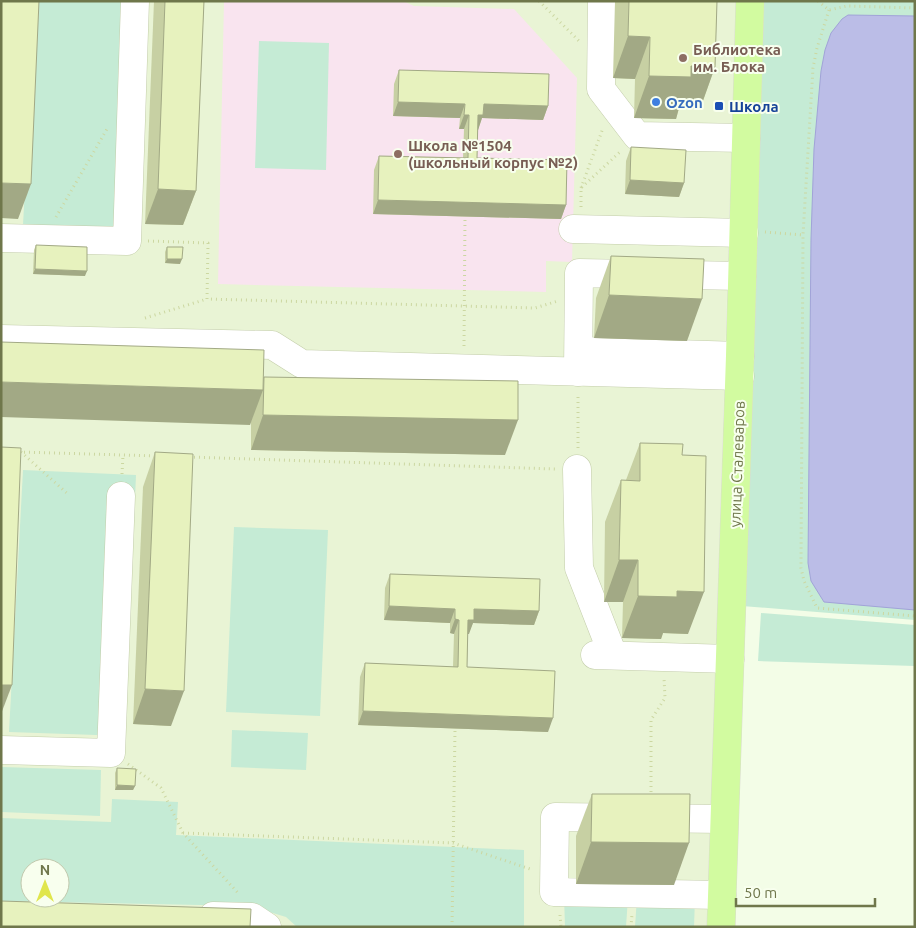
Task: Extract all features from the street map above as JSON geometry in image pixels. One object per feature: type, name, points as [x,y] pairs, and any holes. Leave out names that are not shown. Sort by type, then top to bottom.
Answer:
[{"type":"main road","name":"улица Сталеваров","points":[[721,927],[742,276],[753,233],[746,138],[750,1]]},
{"type":"lane","points":[[1,238],[127,241],[135,1]]},
{"type":"lane","points":[[602,1],[601,89],[637,136],[746,138]]},
{"type":"lane","points":[[577,229],[753,233]]},
{"type":"lane","points":[[579,361],[579,273],[742,276]]},
{"type":"lane","points":[[1,339],[272,345],[302,364],[463,369],[579,361],[740,366]]},
{"type":"lane","points":[[578,469],[579,568],[604,654],[730,659]]},
{"type":"lane","points":[[1,750],[111,752],[121,496]]},
{"type":"lane","points":[[722,895],[554,892],[555,817],[724,819]]},
{"type":"lane","points":[[185,915],[252,917],[267,927]]},
{"type":"path","points":[[539,1],[601,64]]},
{"type":"path","points":[[818,1],[829,10]]},
{"type":"path","points":[[847,1],[847,6]]},
{"type":"path","points":[[829,10],[847,6],[915,8]]},
{"type":"path","points":[[829,10],[813,68],[803,235],[801,568],[804,581],[817,608],[915,616]]},
{"type":"path","points":[[577,229],[581,188],[611,103]]},
{"type":"path","points":[[43,239],[108,129]]},
{"type":"path","points":[[581,188],[637,136]]},
{"type":"path","points":[[463,369],[465,216]]},
{"type":"path","points":[[753,233],[803,235]]},
{"type":"path","points":[[127,241],[208,243],[207,299],[535,308],[579,294]]},
{"type":"path","points":[[182,457],[578,469],[579,361]]},
{"type":"path","points":[[11,451],[162,456]]},
{"type":"path","points":[[21,452],[69,495]]},
{"type":"path","points":[[651,818],[651,720],[665,698],[664,657]]},
{"type":"path","points":[[452,927],[455,729]]},
{"type":"path","points":[[111,752],[161,788],[183,832],[244,899]]},
{"type":"path","points":[[183,832],[453,843],[554,878]]},
{"type":"shaded area","points":[[1,1],[736,1],[708,927],[1,927]]},
{"type":"shaded area","points":[[35,1],[148,1],[135,228],[23,225]]},
{"type":"shaded area","name":"Школа №1504 (школьный корпус №2)","points":[[224,1],[403,1],[414,6],[514,9],[577,78],[572,262],[546,261],[546,292],[218,284]]},
{"type":"shaded area","points":[[762,1],[915,1],[915,620],[742,606]]},
{"type":"shaded area","points":[[259,41],[329,43],[326,170],[255,168]]},
{"type":"shaded area","points":[[23,470],[136,475],[125,736],[9,732]]},
{"type":"shaded area","points":[[234,527],[328,530],[320,716],[226,712]]},
{"type":"shaded area","points":[[761,613],[915,625],[915,666],[758,661]]},
{"type":"shaded area","points":[[232,730],[308,733],[306,770],[231,767]]},
{"type":"shaded area","points":[[1,767],[101,770],[100,816],[1,812]]},
{"type":"shaded area","points":[[112,799],[178,802],[176,835],[524,850],[524,927],[297,927],[286,917],[250,906],[70,902],[70,858],[20,858],[20,901],[1,901],[1,818],[111,822]]},
{"type":"shaded area","points":[[564,896],[628,897],[626,927],[565,927]]},
{"type":"shaded area","points":[[637,897],[695,898],[694,927],[635,927]]},
{"type":"water","points":[[848,15],[915,16],[915,610],[824,602],[811,581],[808,563],[811,239],[814,149],[821,71],[825,50],[831,33],[842,19]]},
{"type":"building","points":[[1,1],[39,1],[31,184],[1,183]]},
{"type":"building","points":[[165,1],[204,1],[196,191],[158,189]]},
{"type":"building","points":[[629,1],[717,1],[715,67],[691,66],[691,77],[649,76],[650,37],[628,36]]},
{"type":"building","points":[[399,70],[549,74],[548,106],[484,104],[483,115],[478,115],[477,158],[567,160],[566,205],[378,200],[379,156],[468,158],[469,115],[464,115],[465,104],[398,102]]},
{"type":"building","points":[[631,147],[686,150],[684,183],[630,180]]},
{"type":"building","points":[[36,245],[87,247],[87,271],[35,269]]},
{"type":"building","points":[[167,247],[183,247],[182,259],[167,259]]},
{"type":"building","points":[[611,256],[704,259],[702,299],[609,295]]},
{"type":"building","points":[[1,342],[264,350],[263,390],[1,382]]},
{"type":"building","points":[[264,377],[518,381],[518,420],[263,415]]},
{"type":"building","points":[[640,443],[683,444],[682,455],[706,456],[704,592],[677,591],[677,597],[638,596],[638,560],[619,560],[621,480],[640,481]]},
{"type":"building","points":[[1,447],[21,448],[12,685],[1,685]]},
{"type":"building","points":[[155,452],[193,454],[184,691],[145,689]]},
{"type":"building","points":[[390,574],[540,579],[539,611],[474,609],[474,620],[468,620],[467,667],[555,671],[553,718],[363,711],[365,663],[458,667],[459,620],[455,619],[455,609],[389,606]]},
{"type":"building","points":[[117,768],[136,769],[135,786],[117,785]]},
{"type":"building","points":[[592,794],[690,794],[689,843],[591,842]]},
{"type":"building","points":[[1,901],[20,902],[20,908],[70,908],[70,903],[251,909],[250,927],[1,927]]},
{"type":"place","name":"Библиотека им. Блока","points":[[683,58]]},
{"type":"place","name":"Ozon","points":[[656,102]]},
{"type":"place","name":"Школа","points":[[719,106]]},
{"type":"place","name":"Школа №1504 (школьный корпус №2)","points":[[398,154]]}]
